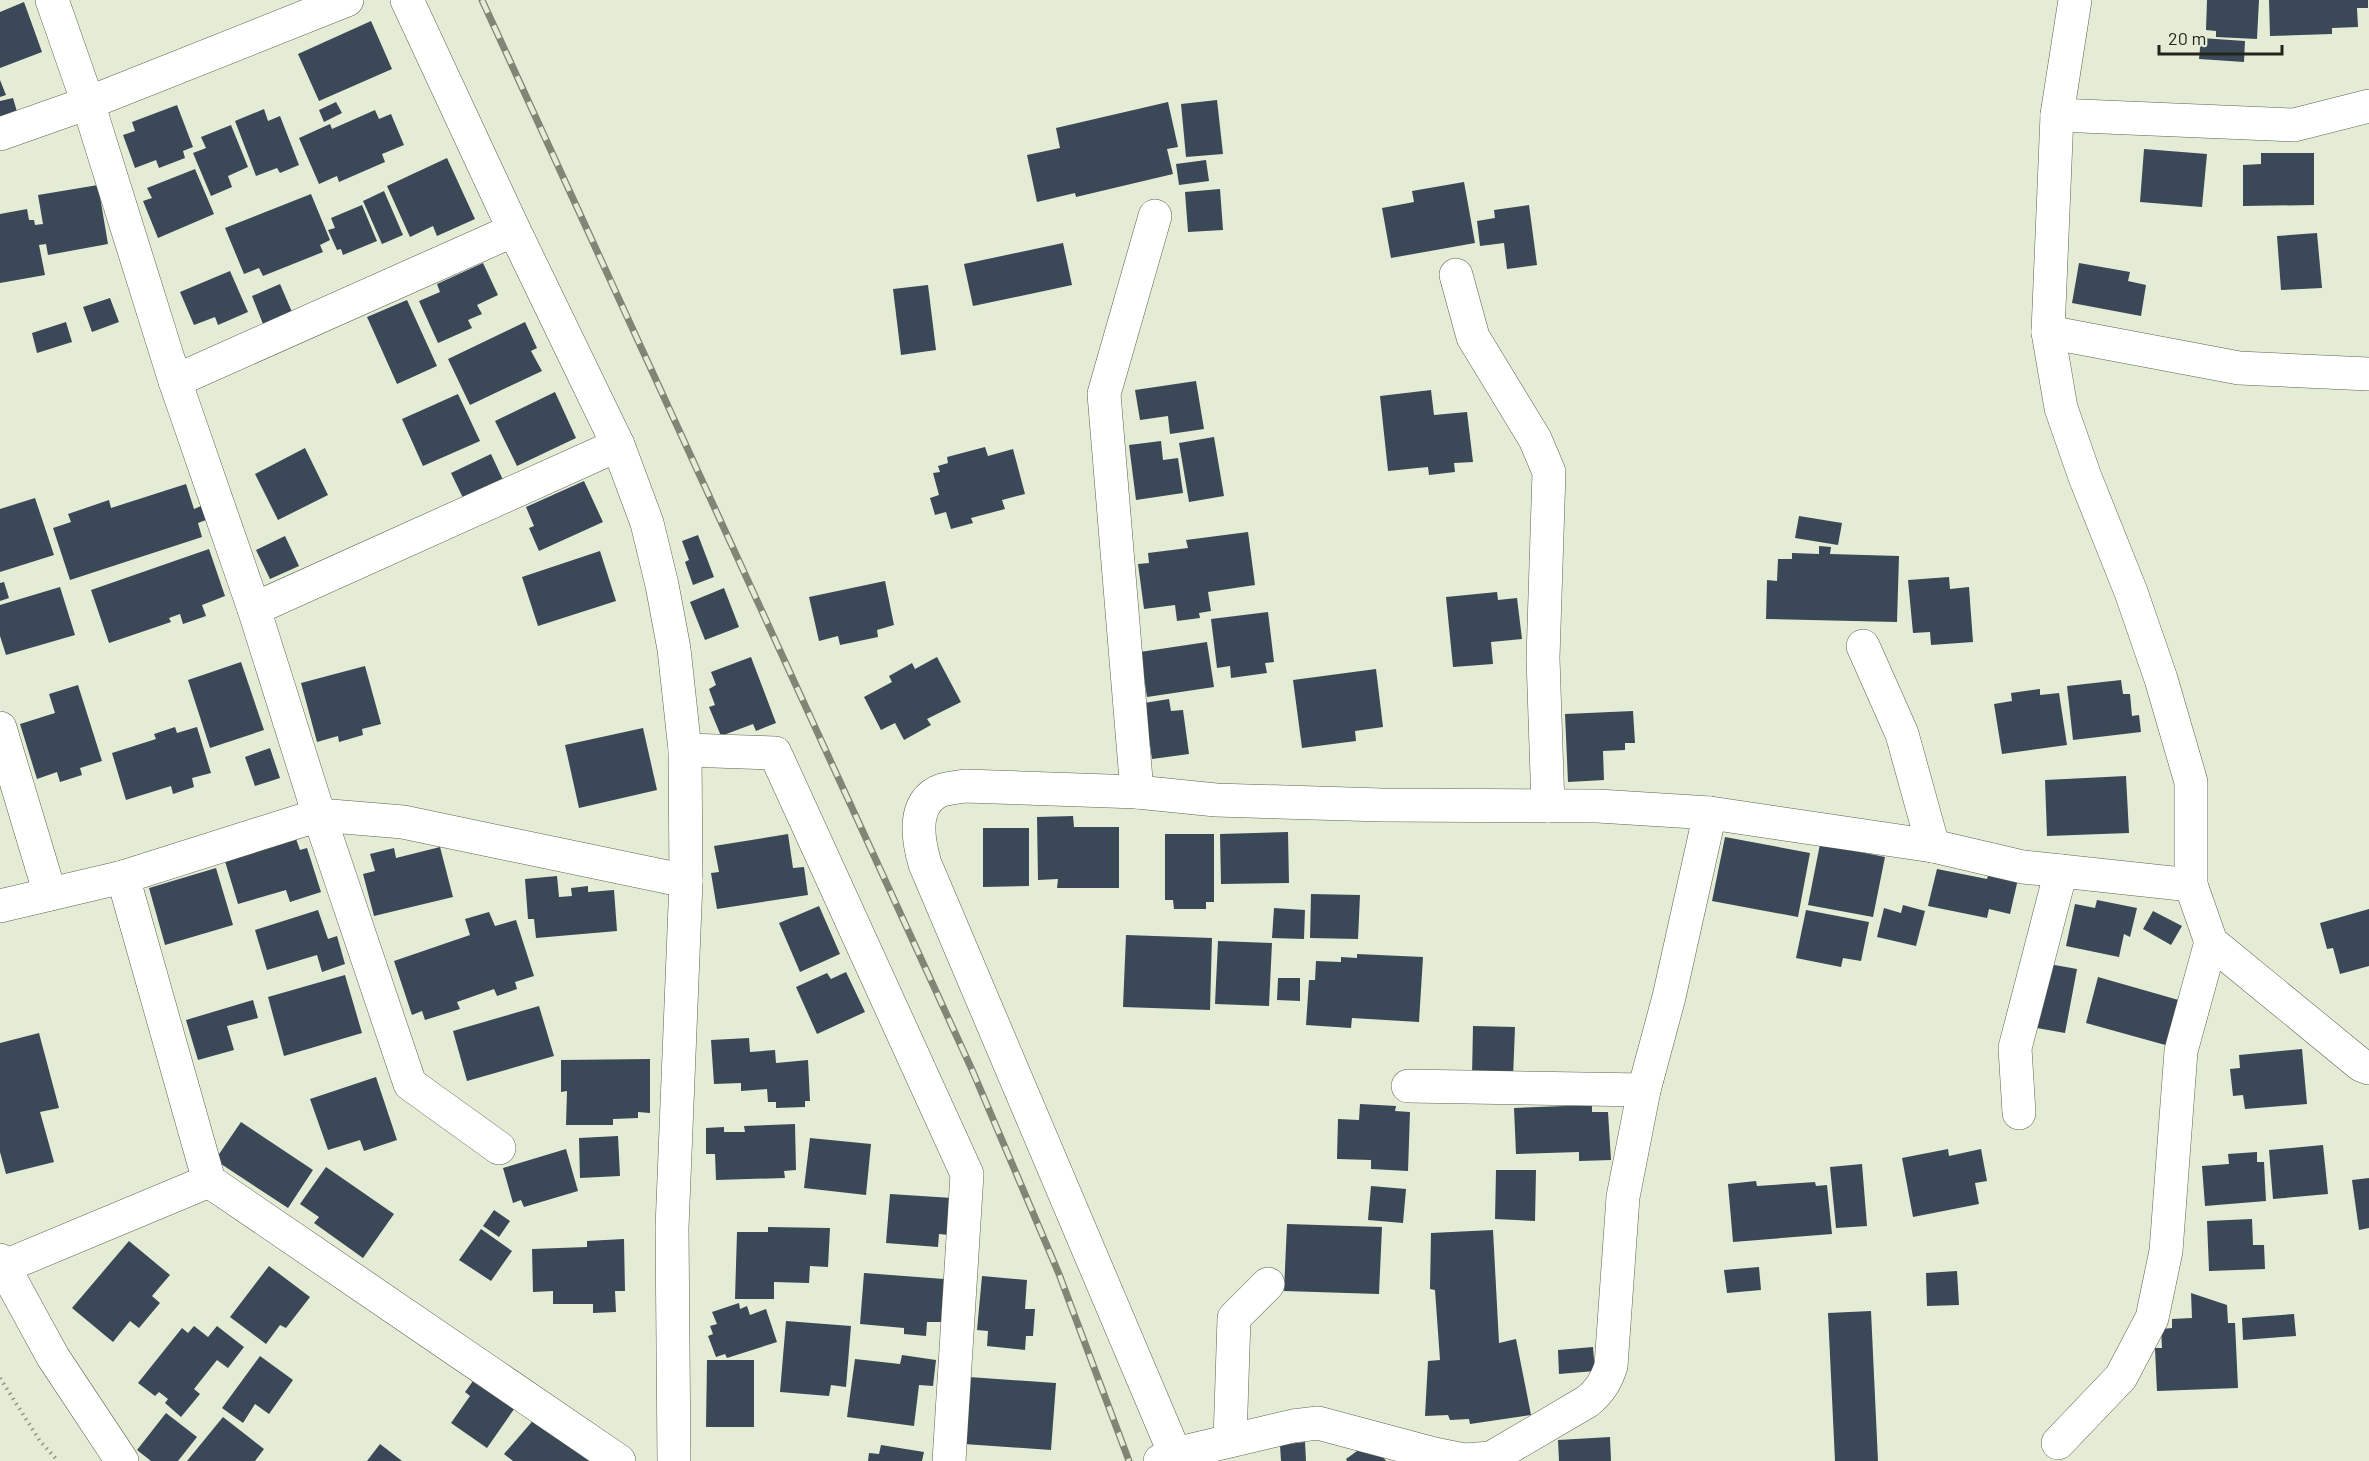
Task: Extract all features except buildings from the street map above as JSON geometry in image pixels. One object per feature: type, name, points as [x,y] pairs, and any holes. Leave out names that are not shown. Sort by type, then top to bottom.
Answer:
[{"type":"street","points":[[52,0],[88,103],[175,381],[254,609],[319,815],[410,1084],[500,1148]]},
{"type":"street","points":[[0,134],[88,103],[347,0]]},
{"type":"street","points":[[407,0],[514,230],[618,445],[647,523],[674,649],[685,750],[686,881],[672,1228],[674,1461]]},
{"type":"street","points":[[2075,0],[2057,115],[2048,332],[2061,408],[2085,477],[2132,592],[2192,782],[2191,885],[2211,942],[2361,1065],[2369,1068]]},
{"type":"street","points":[[2057,115],[2294,125],[2369,106]]},
{"type":"street","points":[[1137,792],[1104,394],[1155,216]]},
{"type":"street","points":[[175,381],[514,230]]},
{"type":"street","points":[[1456,275],[1473,337],[1535,439],[1549,472],[1543,658],[1548,806]]},
{"type":"street","points":[[2048,332],[2239,368],[2369,374]]},
{"type":"street","points":[[254,609],[618,445]]},
{"type":"street","points":[[1863,646],[1902,734],[1933,846]]},
{"type":"street","points":[[0,728],[50,894]]},
{"type":"street","points":[[685,750],[775,753],[967,1174],[949,1461]]},
{"type":"street","points":[[1710,813],[1669,997],[1644,1090],[1623,1197],[1611,1366],[1599,1391],[1588,1401],[1491,1458],[1480,1460],[1464,1460],[1434,1454],[1318,1423],[1230,1440],[1168,1457],[925,864],[918,839],[920,817],[926,801],[941,790],[965,786],[1137,792],[1228,801],[1382,805],[1598,806],[1710,813],[1933,846],[2023,867],[2191,885]]},
{"type":"street","points":[[0,906],[123,877],[319,815],[403,822],[686,881]]},
{"type":"street","points":[[2019,1113],[2015,1048],[2061,872]]},
{"type":"street","points":[[123,877],[209,1180],[620,1461]]},
{"type":"street","points":[[2058,1443],[2121,1377],[2152,1318],[2166,1251],[2181,1051],[2211,942]]},
{"type":"street","points":[[1408,1086],[1644,1090]]},
{"type":"street","points":[[122,1461],[53,1357],[1,1263],[209,1180]]},
{"type":"street","points":[[1230,1440],[1234,1318],[1268,1284]]},
{"type":"path","points":[[0,1378],[40,1441],[58,1461]]},
{"type":"railway","points":[[482,0],[973,1072],[1059,1274],[1129,1461]]}]
